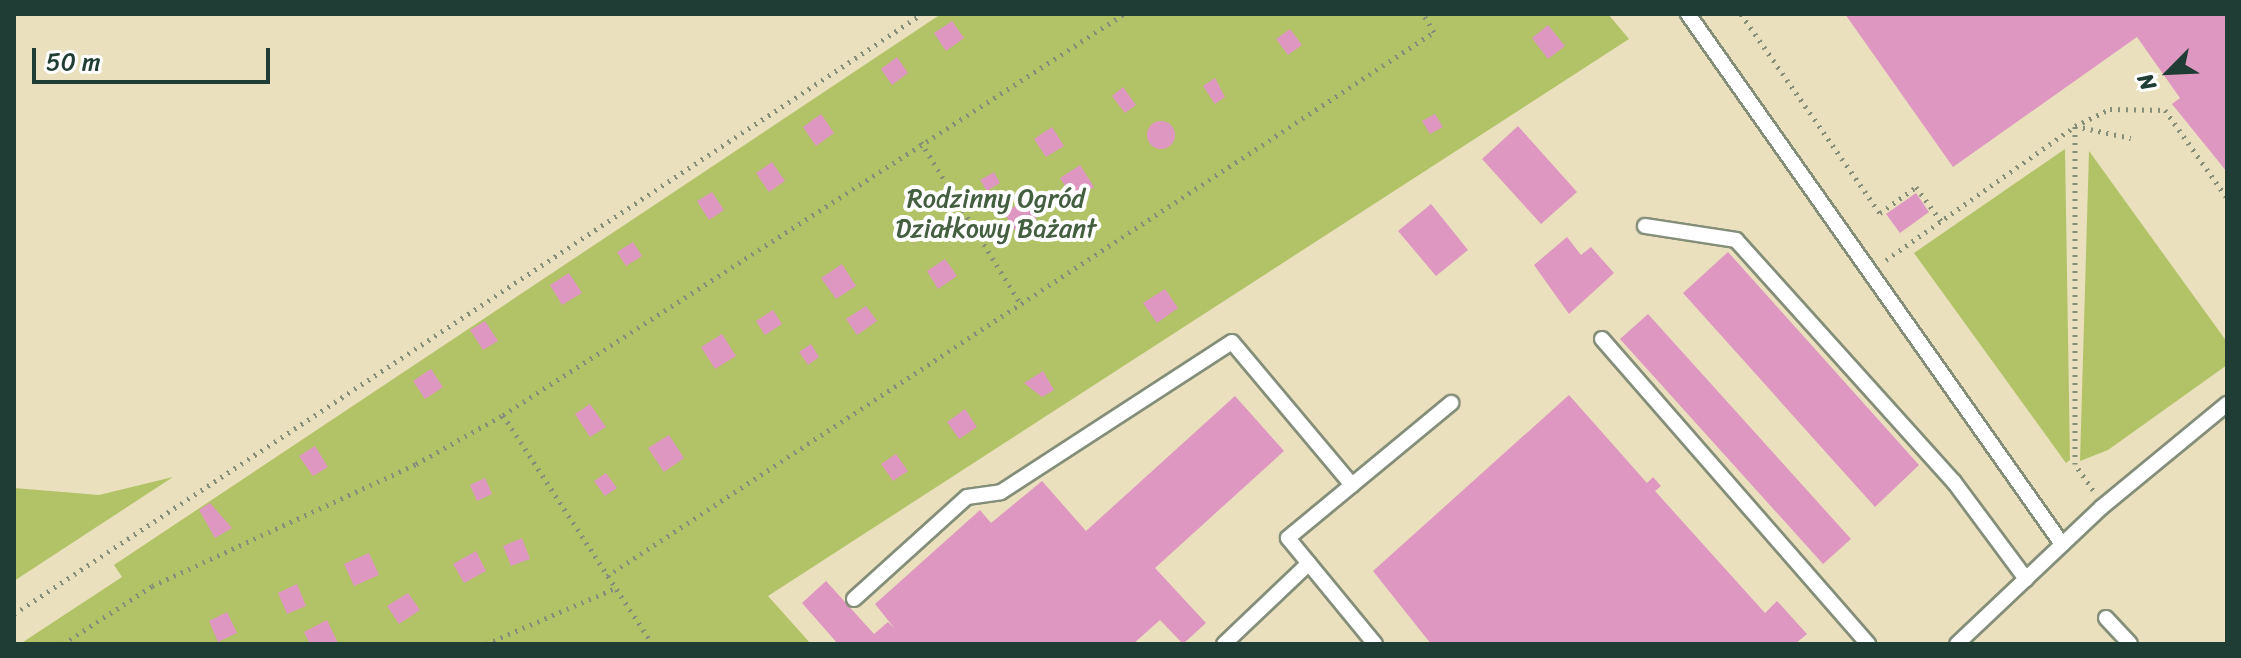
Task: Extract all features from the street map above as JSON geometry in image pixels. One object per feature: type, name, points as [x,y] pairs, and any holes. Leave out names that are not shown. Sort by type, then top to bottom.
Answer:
[{"type":"lane","points":[[1688,14],[2062,544]]},
{"type":"lane","points":[[1645,226],[1736,240],[1954,482],[2026,579]]},
{"type":"lane","points":[[1602,339],[1868,644]]},
{"type":"lane","points":[[854,599],[967,497],[1001,492],[1232,342],[1352,485]]},
{"type":"lane","points":[[1375,644],[1288,538],[1451,403]]},
{"type":"lane","points":[[1957,644],[2062,544],[2227,404]]},
{"type":"lane","points":[[1224,644],[1309,563]]},
{"type":"lane","points":[[2106,618],[2130,644]]},
{"type":"path","points":[[14,614],[922,14]]},
{"type":"path","points":[[63,644],[152,586],[416,464],[503,415],[921,142],[1124,14]]},
{"type":"path","points":[[607,576],[1019,301],[1434,32],[1423,14]]},
{"type":"path","points":[[1741,14],[1880,213],[1916,187],[1941,221]]},
{"type":"path","points":[[1869,272],[2075,126],[2110,109],[2165,110],[2227,198]]},
{"type":"path","points":[[2075,126],[2131,138]]},
{"type":"path","points":[[2075,126],[2075,464],[2093,490]]},
{"type":"path","points":[[921,142],[1019,301]]},
{"type":"path","points":[[503,415],[613,589],[652,644]]},
{"type":"path","points":[[486,644],[613,589]]},
{"type":"green space","name":"Rodzinny Ogród Działkowy Bażant","points":[[941,14],[1608,14],[1629,39],[768,596],[811,644],[20,644],[122,577],[114,565]]},
{"type":"green space","points":[[2065,149],[2070,460],[2066,463],[1914,253]]},
{"type":"green space","points":[[2089,151],[2227,342],[2227,365],[2108,450],[2080,461]]},
{"type":"green space","points":[[173,477],[14,581],[14,488],[99,495]]},
{"type":"building","points":[[1845,14],[2227,14],[2227,172],[2172,104],[2180,98],[2137,37],[1953,167]]},
{"type":"building","points":[[952,21],[964,38],[946,51],[934,33]]},
{"type":"building","points":[[1548,25],[1565,46],[1548,59],[1532,38]]},
{"type":"building","points":[[1290,29],[1302,45],[1288,55],[1276,39]]},
{"type":"building","points":[[897,57],[908,73],[892,85],[881,69]]},
{"type":"building","points":[[1215,78],[1225,97],[1215,104],[1203,86]]},
{"type":"building","points":[[1123,87],[1136,105],[1125,113],[1112,96]]},
{"type":"building","points":[[821,114],[834,133],[816,146],[803,127]]},
{"type":"building","points":[[1435,114],[1443,127],[1430,134],[1422,121]]},
{"type":"building","points":[[1161,121],[1171,125],[1175,135],[1171,145],[1161,149],[1151,145],[1147,135],[1151,125]]},
{"type":"building","points":[[1518,126],[1577,192],[1541,224],[1482,159]]},
{"type":"building","points":[[1052,127],[1064,146],[1046,157],[1034,139]]},
{"type":"building","points":[[772,162],[785,181],[769,192],[756,173]]},
{"type":"building","points":[[1080,165],[1094,187],[1074,200],[1060,178]]},
{"type":"building","points":[[994,172],[1000,183],[987,191],[980,180]]},
{"type":"building","points":[[712,192],[724,210],[709,220],[697,201]]},
{"type":"building","points":[[1916,193],[1929,212],[1900,233],[1886,214]]},
{"type":"building","points":[[1025,200],[1037,219],[1016,232],[1004,213]]},
{"type":"building","points":[[1431,204],[1468,250],[1436,276],[1398,231]]},
{"type":"building","points":[[919,221],[927,234],[912,243],[904,230]]},
{"type":"building","points":[[1567,237],[1581,255],[1591,247],[1614,273],[1569,314],[1534,265]]},
{"type":"building","points":[[633,242],[642,256],[626,266],[617,252]]},
{"type":"building","points":[[1728,252],[1919,465],[1875,507],[1683,293]]},
{"type":"building","points":[[945,259],[957,276],[938,289],[927,271]]},
{"type":"building","points":[[842,264],[856,286],[836,299],[821,278]]},
{"type":"building","points":[[569,273],[582,293],[562,305],[550,285]]},
{"type":"building","points":[[1165,289],[1178,308],[1157,323],[1143,303]]},
{"type":"building","points":[[866,306],[877,321],[857,335],[846,319]]},
{"type":"building","points":[[773,310],[782,324],[765,335],[756,321]]},
{"type":"building","points":[[1648,314],[1851,539],[1823,564],[1620,339]]},
{"type":"building","points":[[485,321],[498,341],[483,350],[470,330]]},
{"type":"building","points":[[722,334],[736,356],[715,369],[701,347]]},
{"type":"building","points":[[811,344],[819,357],[808,365],[799,352]]},
{"type":"building","points":[[431,369],[443,387],[425,399],[413,381]]},
{"type":"building","points":[[1043,371],[1054,390],[1042,397],[1024,383]]},
{"type":"building","points":[[1569,395],[1647,483],[1653,477],[1661,486],[1655,491],[1765,613],[1777,601],[1807,634],[1795,644],[1431,644],[1373,571]]},
{"type":"building","points":[[1235,396],[1284,451],[1155,568],[1206,623],[1183,644],[1160,620],[1133,644],[838,644],[802,603],[826,581],[874,634],[888,622],[895,629],[875,604],[980,510],[991,523],[1042,481],[1086,531]]},
{"type":"building","points":[[590,404],[606,427],[590,437],[575,414]]},
{"type":"building","points":[[965,409],[977,427],[959,439],[947,422]]},
{"type":"building","points":[[669,435],[684,458],[664,472],[648,448]]},
{"type":"building","points":[[315,446],[328,467],[313,476],[299,456]]},
{"type":"building","points":[[896,454],[908,471],[893,481],[881,464]]},
{"type":"building","points":[[606,473],[617,488],[605,496],[594,481]]},
{"type":"building","points":[[485,478],[492,494],[477,501],[470,485]]},
{"type":"building","points":[[210,503],[232,528],[215,538],[199,510]]},
{"type":"building","points":[[522,538],[530,559],[511,566],[503,546]]},
{"type":"building","points":[[476,551],[486,571],[464,583],[453,564]]},
{"type":"building","points":[[369,553],[379,575],[354,586],[344,564]]},
{"type":"building","points":[[297,584],[306,606],[287,614],[278,593]]},
{"type":"building","points":[[408,593],[420,610],[399,624],[387,606]]},
{"type":"building","points":[[227,612],[237,633],[218,642],[209,621]]},
{"type":"building","points":[[327,620],[338,643],[310,644],[304,632]]}]
